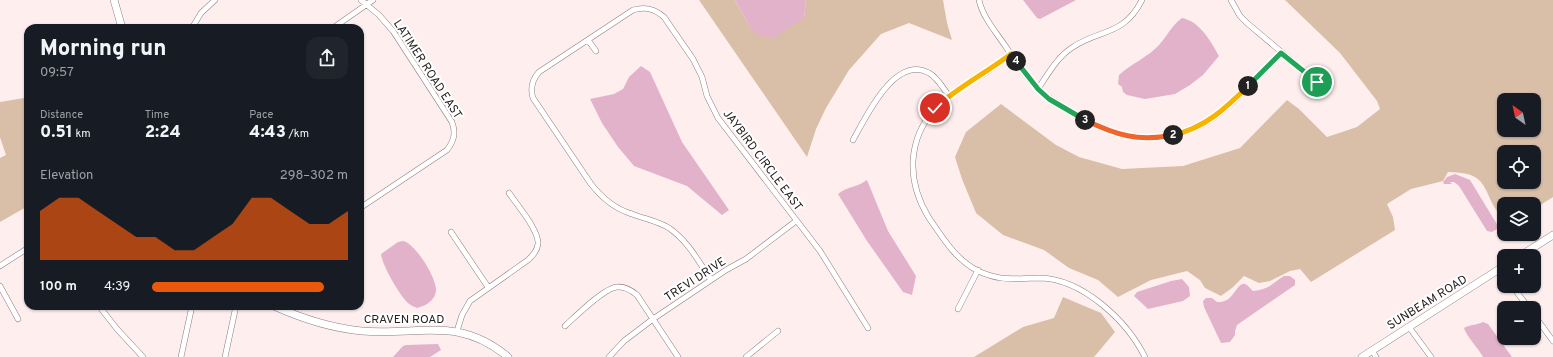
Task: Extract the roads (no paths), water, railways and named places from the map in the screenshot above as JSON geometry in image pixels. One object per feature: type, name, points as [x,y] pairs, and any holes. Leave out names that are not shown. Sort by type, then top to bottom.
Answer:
[{"type":"street","points":[[114,0],[121,24]]},
{"type":"street","points":[[194,24],[201,13],[215,0]]},
{"type":"street","name":"LATIMER ROAD EAST","points":[[361,0],[368,5],[392,31],[452,122],[454,128],[452,143],[447,150],[364,205]]},
{"type":"street","points":[[339,24],[373,0]]},
{"type":"street","points":[[979,0],[987,20],[1011,54],[1038,89],[1049,99],[1110,132],[1129,136],[1146,138],[1180,134],[1215,118],[1281,53]]},
{"type":"street","points":[[1038,89],[1058,60],[1066,52],[1081,42],[1120,26],[1129,19],[1142,0]]},
{"type":"street","points":[[1231,0],[1240,16],[1281,53],[1317,82],[1329,85]]},
{"type":"street","name":"JAYBIRD CIRCLE EAST","points":[[588,40],[633,10],[645,8],[658,12],[664,17],[693,60],[702,77],[707,96],[715,113],[833,270],[868,328]]},
{"type":"street","points":[[596,51],[588,40],[539,72],[532,81],[531,92],[533,98],[600,195],[619,209],[658,222],[670,229],[690,248],[711,280]]},
{"type":"street","points":[[1011,54],[949,96],[935,108],[926,120],[919,134],[914,150],[913,178],[916,193],[925,210],[953,252],[962,260],[978,270],[1009,280],[1041,278],[1056,280],[1071,286],[1101,303],[1122,323],[1145,357]]},
{"type":"street","points":[[853,140],[873,106],[893,79],[900,73],[909,69],[928,73],[936,79],[949,96]]},
{"type":"street","points":[[457,331],[462,315],[470,301],[528,260],[536,251],[538,245],[534,231],[509,193]]},
{"type":"street","name":"TREVI DRIVE","points":[[609,357],[624,342],[653,319],[711,280],[746,259],[796,221]]},
{"type":"street","points":[[451,232],[488,287]]},
{"type":"street","points":[[1531,249],[1553,235]]},
{"type":"street","points":[[0,266],[24,251]]},
{"type":"street","points":[[958,309],[978,270]]},
{"type":"street","name":"SUNBEAM ROAD","points":[[1362,357],[1497,274]]},
{"type":"street","points":[[0,286],[18,319]]},
{"type":"street","points":[[565,326],[605,292],[618,287],[631,290],[637,295],[678,357]]},
{"type":"street","points":[[102,310],[116,329],[143,357]]},
{"type":"street","points":[[181,357],[191,310]]},
{"type":"street","points":[[225,357],[235,310]]},
{"type":"street","name":"CRAVEN ROAD","points":[[283,310],[300,318],[329,326],[362,331],[386,332],[432,329],[457,331],[480,340],[508,357]]},
{"type":"street","points":[[1541,325],[1553,341]]},
{"type":"street","points":[[1409,327],[1431,357]]},
{"type":"street","points":[[746,357],[778,331]]},
{"type":"street","points":[[1372,350],[1376,357]]}]
